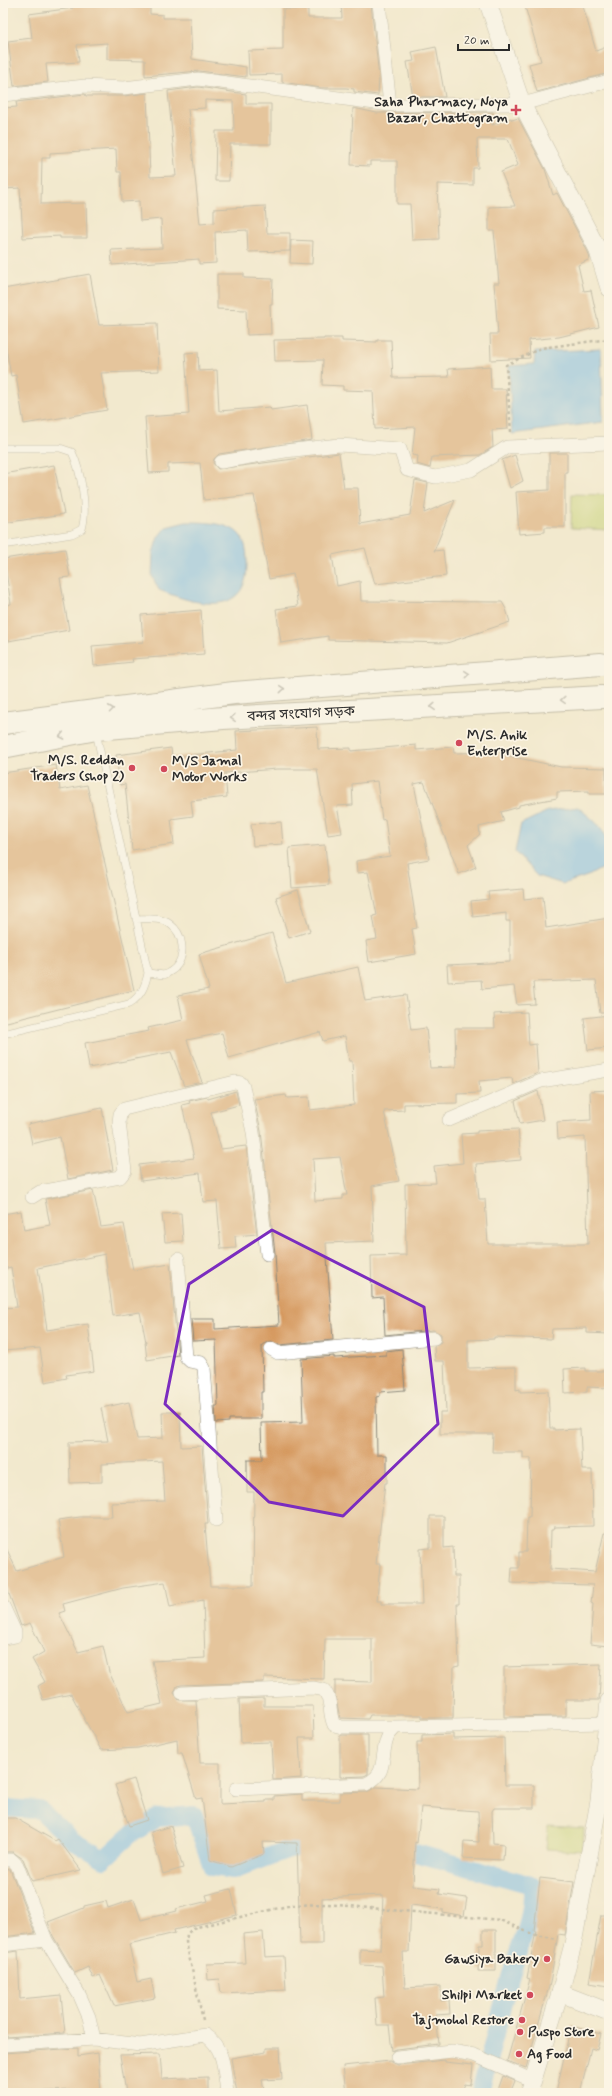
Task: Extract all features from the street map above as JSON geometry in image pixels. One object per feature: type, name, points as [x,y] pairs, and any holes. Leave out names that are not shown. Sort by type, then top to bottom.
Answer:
[{"type":"highway","points":[[605,659],[599,674],[605,701]]},
{"type":"highway","name":"বন্দর সংযোগ সড়ক","points":[[3,723],[234,693],[605,659]]},
{"type":"highway","name":"বন্দর সংযোগ সড়ক","points":[[3,747],[96,729],[224,718],[605,701]]},
{"type":"street","points":[[379,3],[390,104]]},
{"type":"street","points":[[488,3],[522,104],[603,248],[609,288]]},
{"type":"street","points":[[3,95],[85,86],[124,88],[198,79],[390,104],[522,104],[609,81]]},
{"type":"street","points":[[221,462],[285,451],[339,445],[400,449],[407,470],[434,477],[471,470],[507,447],[609,443]]},
{"type":"street","points":[[449,1120],[542,1081],[609,1070]]},
{"type":"street","points":[[32,1197],[40,1192],[120,1177],[125,1171],[118,1122],[120,1114],[124,1109],[235,1082],[241,1083],[253,1132],[267,1254]]},
{"type":"street","points":[[178,1259],[186,1357],[190,1361],[201,1363],[204,1368],[216,1520]]},
{"type":"street","points":[[270,1349],[278,1353],[434,1338]]},
{"type":"street","points":[[3,1606],[15,1632],[15,1636],[3,1638]]},
{"type":"street","points":[[182,1693],[314,1688],[324,1690],[330,1698],[330,1716],[334,1724],[342,1727],[606,1723]]},
{"type":"street","points":[[397,2057],[452,2051],[474,2055],[502,2067],[531,2087],[560,1993],[573,1944],[599,1800],[609,1701]]},
{"type":"street","points":[[236,1789],[366,1784],[375,1780],[381,1770],[387,1738],[396,1727]]},
{"type":"street","points":[[3,1860],[12,1860],[17,1865],[46,1940],[80,1996],[89,2017],[94,2039]]},
{"type":"street","points":[[3,1945],[46,1940]]},
{"type":"street","points":[[560,1993],[609,2012]]},
{"type":"street","points":[[3,2045],[94,2039],[140,2045],[205,2035],[213,2039],[221,2052],[227,2093]]},
{"type":"lane","points":[[3,448],[60,448],[72,452],[77,462],[85,517],[82,529],[72,534],[3,545]]},
{"type":"lane","points":[[3,1034],[129,1004],[140,997],[146,984],[148,973],[96,729]]},
{"type":"lane","points":[[136,920],[156,919],[170,924],[181,938],[182,956],[175,968],[164,975],[148,973]]},
{"type":"path","points":[[513,446],[506,365],[541,348],[609,339]]},
{"type":"path","points":[[205,2035],[186,1942],[187,1934],[193,1928],[292,1905],[327,1904],[495,1920],[511,1924],[532,1934],[564,1940],[573,1944]]},
{"type":"highlighted area","points":[[272,1230],[424,1307],[438,1424],[343,1516],[269,1502],[165,1404],[189,1284]]},
{"type":"green space","points":[[572,494],[609,495],[609,530],[571,528]]},
{"type":"green space","points":[[548,1826],[584,1828],[583,1851],[546,1849]]},
{"type":"water","points":[[601,349],[603,422],[512,434],[509,366],[534,364],[535,352]]},
{"type":"water","points":[[186,522],[199,522],[228,527],[239,534],[243,540],[246,548],[247,559],[245,581],[239,593],[229,600],[216,603],[202,603],[159,590],[152,576],[153,553],[158,537],[166,527]]},
{"type":"water","points":[[578,807],[598,825],[606,836],[609,852],[609,864],[590,875],[563,884],[537,876],[515,852],[521,824],[548,811]]},
{"type":"building","points":[[73,3],[150,3],[150,14],[163,15],[163,18],[190,18],[192,59],[246,67],[246,77],[199,71],[145,76],[145,60],[107,59],[107,43],[77,45],[79,62],[46,64],[48,82],[14,86],[8,41],[32,38],[29,14],[73,8]]},
{"type":"building","points":[[341,3],[371,3],[379,77],[378,95],[354,92],[354,89],[321,88],[282,82],[282,74],[249,75],[248,51],[283,50],[283,9],[308,10],[308,18],[342,18]]},
{"type":"building","points":[[524,3],[582,3],[596,51],[609,46],[609,73],[537,92],[529,64],[541,61]]},
{"type":"building","points":[[436,47],[445,97],[413,97],[407,62],[414,61],[412,52]]},
{"type":"building","points":[[198,87],[246,94],[246,104],[271,104],[271,144],[230,144],[229,181],[215,181],[216,131],[234,131],[233,101],[205,100],[205,108],[188,109],[200,224],[214,223],[214,209],[265,206],[267,233],[290,233],[290,251],[248,252],[247,230],[215,232],[216,263],[199,264],[199,259],[112,265],[111,250],[162,248],[161,219],[140,221],[139,201],[122,202],[121,172],[117,172],[116,149],[50,153],[50,158],[42,158],[41,204],[86,203],[87,238],[60,238],[60,236],[23,238],[20,188],[3,189],[3,108],[17,107],[16,102],[85,94],[86,96],[124,96],[147,93],[150,177],[176,176],[168,91]]},
{"type":"building","points":[[353,108],[377,113],[493,112],[492,125],[511,118],[512,120],[518,118],[545,169],[553,195],[557,193],[588,252],[590,259],[578,265],[584,291],[591,290],[599,327],[559,337],[529,340],[530,358],[491,360],[490,334],[498,334],[494,283],[499,283],[494,231],[489,231],[489,207],[515,206],[501,172],[518,165],[508,139],[477,139],[478,168],[473,168],[473,185],[437,184],[439,239],[412,240],[410,204],[397,204],[397,161],[370,161],[370,166],[351,165]]},
{"type":"building","points":[[291,240],[313,241],[312,264],[290,263]]},
{"type":"building","points":[[90,274],[99,325],[157,323],[159,371],[101,373],[107,410],[24,424],[16,375],[11,376],[4,336],[3,289]]},
{"type":"building","points":[[217,274],[244,274],[244,278],[273,279],[272,304],[270,304],[271,334],[247,335],[246,310],[217,309]]},
{"type":"building","points":[[342,338],[342,341],[377,342],[377,340],[391,340],[393,378],[449,377],[448,369],[490,366],[491,389],[506,389],[508,429],[492,430],[493,447],[480,455],[432,457],[430,468],[417,464],[418,456],[412,455],[415,427],[375,429],[373,391],[343,390],[343,386],[322,385],[323,360],[275,361],[274,340]]},
{"type":"building","points":[[198,352],[199,371],[217,370],[219,411],[270,407],[271,410],[307,405],[312,440],[219,454],[214,459],[213,463],[218,469],[339,453],[344,488],[358,488],[360,524],[410,515],[415,480],[428,483],[424,513],[455,500],[434,551],[443,550],[446,576],[375,584],[365,548],[332,555],[337,586],[360,581],[361,601],[502,602],[510,622],[447,643],[328,640],[328,636],[281,643],[276,609],[298,606],[293,574],[269,579],[254,495],[204,500],[200,463],[168,464],[168,472],[149,473],[145,417],[189,414],[185,353]]},
{"type":"building","points":[[549,453],[567,453],[567,472],[565,472],[565,527],[545,527],[545,532],[519,534],[516,492],[549,490]]},
{"type":"building","points":[[515,455],[523,481],[510,488],[502,460]]},
{"type":"building","points":[[54,465],[64,514],[3,523],[3,474]]},
{"type":"building","points":[[65,549],[70,577],[60,578],[69,630],[3,642],[3,606],[11,604],[4,559]]},
{"type":"building","points":[[201,610],[204,654],[132,659],[133,662],[94,666],[92,646],[143,642],[141,615]]},
{"type":"building","points":[[317,727],[318,749],[351,748],[351,751],[416,745],[416,750],[453,747],[454,753],[504,752],[504,755],[561,767],[606,768],[606,794],[589,794],[589,791],[557,792],[557,798],[519,805],[519,807],[501,812],[504,821],[479,827],[480,834],[468,845],[476,867],[459,874],[424,782],[414,784],[429,859],[407,863],[417,928],[412,929],[416,954],[369,962],[366,941],[377,939],[373,916],[377,915],[368,872],[357,873],[356,861],[390,856],[385,819],[382,820],[377,781],[352,784],[353,805],[337,806],[342,833],[328,835],[317,769],[277,769],[225,773],[227,797],[191,801],[193,816],[171,819],[174,844],[132,850],[125,784],[120,785],[116,755],[171,748],[172,757],[237,750],[236,731]]},
{"type":"building","points":[[56,765],[60,790],[87,785],[134,990],[3,1023],[3,773]]},
{"type":"building","points":[[281,822],[283,844],[253,846],[251,824]]},
{"type":"building","points":[[325,845],[329,885],[292,888],[289,848]]},
{"type":"building","points":[[523,889],[524,899],[543,897],[546,928],[609,918],[609,1013],[600,1013],[596,980],[533,982],[535,1004],[517,1005],[514,986],[482,989],[481,980],[448,982],[447,965],[510,962],[510,921],[506,921],[506,913],[473,917],[471,901],[489,899],[488,892]]},
{"type":"building","points":[[298,890],[310,931],[289,938],[276,897]]},
{"type":"building","points":[[272,933],[286,983],[358,967],[365,1001],[406,995],[411,1030],[426,1028],[430,1068],[456,1067],[455,1028],[495,1028],[494,1014],[527,1012],[529,1045],[536,1044],[538,1073],[513,1084],[512,1078],[479,1081],[480,1093],[457,1094],[457,1103],[404,1104],[404,1110],[384,1111],[399,1181],[372,1186],[374,1241],[326,1243],[333,1340],[280,1345],[271,1341],[267,1342],[262,1346],[263,1392],[261,1392],[261,1419],[229,1419],[229,1422],[216,1423],[215,1406],[218,1406],[216,1340],[193,1341],[191,1319],[215,1319],[215,1329],[279,1325],[275,1253],[261,1131],[254,1099],[286,1095],[287,1098],[309,1097],[310,1110],[354,1105],[352,1061],[349,1061],[345,1036],[323,1041],[320,1032],[229,1058],[222,1033],[187,1040],[202,1082],[184,1086],[171,1052],[89,1068],[85,1043],[149,1031],[148,1028],[183,1020],[178,995],[209,989],[199,954]],"holes":[[[340,1157],[347,1195],[343,1195],[343,1199],[315,1201],[313,1159]]]},
{"type":"building","points":[[609,1015],[609,1048],[588,1050],[584,1018]]},
{"type":"building","points":[[609,1090],[609,1334],[587,1333],[587,1328],[552,1329],[551,1339],[494,1337],[494,1339],[468,1340],[468,1368],[516,1367],[516,1390],[520,1389],[520,1392],[548,1391],[550,1428],[554,1428],[554,1430],[580,1429],[582,1470],[592,1470],[593,1526],[554,1527],[553,1530],[551,1530],[550,1569],[595,1572],[604,1533],[609,1534],[608,1646],[590,1644],[593,1585],[511,1583],[512,1568],[519,1568],[519,1552],[526,1552],[527,1517],[530,1517],[531,1458],[523,1458],[523,1452],[492,1452],[493,1434],[440,1434],[440,1412],[446,1412],[444,1361],[435,1361],[434,1346],[441,1342],[441,1334],[433,1330],[385,1335],[383,1297],[372,1298],[371,1256],[406,1255],[405,1184],[436,1183],[434,1166],[463,1163],[461,1134],[477,1133],[477,1131],[518,1129],[521,1160],[476,1164],[479,1199],[485,1199],[488,1244],[588,1244],[585,1137],[558,1139],[557,1122],[591,1120],[590,1091]]},
{"type":"building","points":[[236,1091],[239,1105],[211,1112],[221,1149],[246,1146],[257,1234],[235,1236],[236,1248],[221,1249],[217,1201],[203,1202],[200,1173],[141,1181],[139,1165],[194,1158],[182,1105],[190,1103],[189,1101],[207,1097],[208,1099]]},
{"type":"building","points":[[538,1091],[543,1120],[520,1124],[515,1101]]},
{"type":"building","points":[[102,1108],[113,1170],[68,1179],[60,1137],[32,1144],[28,1124]]},
{"type":"building","points":[[93,1190],[101,1227],[124,1224],[133,1270],[170,1264],[178,1355],[147,1360],[146,1342],[140,1312],[113,1316],[105,1254],[38,1268],[47,1330],[88,1324],[94,1371],[66,1375],[67,1378],[45,1382],[40,1348],[3,1351],[3,1308],[17,1307],[11,1267],[3,1269],[3,1214],[21,1211],[24,1230],[50,1225],[45,1199]]},
{"type":"building","points":[[181,1213],[183,1241],[165,1242],[162,1214]]},
{"type":"building","points":[[402,1349],[405,1390],[380,1392],[380,1396],[376,1397],[377,1455],[387,1455],[387,1483],[385,1483],[376,1564],[380,1564],[377,1601],[381,1601],[381,1604],[422,1604],[420,1549],[430,1548],[430,1516],[444,1516],[444,1548],[453,1547],[454,1576],[459,1576],[459,1604],[457,1604],[459,1666],[454,1667],[453,1718],[422,1718],[422,1715],[370,1715],[368,1719],[340,1718],[335,1694],[335,1681],[372,1682],[372,1639],[325,1639],[324,1679],[264,1677],[264,1682],[181,1685],[177,1686],[174,1693],[179,1700],[196,1700],[200,1763],[220,1763],[220,1804],[266,1802],[266,1800],[274,1800],[274,1796],[302,1794],[302,1801],[340,1801],[340,1793],[367,1792],[376,1787],[418,1789],[417,1742],[422,1742],[422,1735],[453,1734],[453,1739],[504,1738],[505,1785],[534,1785],[534,1808],[494,1808],[492,1811],[493,1843],[504,1844],[503,1860],[463,1858],[464,1841],[479,1842],[478,1811],[421,1807],[417,1843],[415,1842],[413,1886],[440,1889],[439,1894],[467,1898],[464,1916],[443,1912],[443,1909],[411,1905],[409,1952],[403,1952],[405,1988],[441,1986],[441,2001],[449,2000],[450,2014],[436,2015],[439,2044],[396,2049],[392,2051],[389,2025],[377,2025],[375,1998],[384,1997],[382,1966],[360,1965],[360,1949],[381,1950],[383,1895],[322,1898],[322,1944],[300,1944],[297,1843],[263,1842],[264,1854],[231,1867],[210,1860],[202,1798],[196,1799],[182,1753],[178,1753],[177,1739],[138,1748],[101,1750],[71,1694],[43,1700],[38,1686],[45,1682],[32,1659],[44,1652],[30,1623],[21,1626],[6,1586],[3,1587],[3,1541],[17,1571],[64,1557],[58,1520],[80,1517],[112,1517],[111,1503],[165,1501],[162,1461],[102,1464],[102,1482],[70,1483],[69,1442],[108,1441],[101,1408],[129,1402],[137,1439],[163,1438],[162,1412],[180,1412],[181,1447],[202,1446],[208,1524],[205,1524],[210,1586],[253,1586],[254,1492],[247,1492],[247,1460],[262,1460],[261,1423],[303,1422],[301,1359],[334,1356],[334,1358],[386,1355],[386,1351]],"holes":[[[165,1582],[170,1607],[203,1600],[205,1658],[152,1661],[162,1704],[128,1712],[109,1672],[103,1646],[78,1652],[59,1613],[65,1611],[63,1604],[123,1588]]]},
{"type":"building","points":[[586,1368],[586,1371],[609,1371],[609,1388],[587,1387],[587,1392],[565,1393],[564,1369]]},
{"type":"building","points":[[601,1664],[599,1700],[566,1700],[566,1716],[504,1717],[504,1667]]},
{"type":"building","points":[[264,1698],[264,1706],[313,1706],[314,1738],[299,1738],[301,1778],[273,1780],[271,1742],[241,1743],[239,1699]]},
{"type":"building","points":[[340,1735],[368,1735],[368,1774],[364,1776],[340,1777]]},
{"type":"building","points":[[134,1779],[147,1820],[129,1826],[115,1785]]},
{"type":"building","points":[[3,1818],[15,1818],[55,1841],[58,1839],[81,1870],[32,1881],[23,1859],[13,1852],[3,1852]]},
{"type":"building","points":[[171,1826],[183,1868],[163,1874],[151,1832]]},
{"type":"building","points":[[3,1868],[10,1869],[35,1933],[3,1937]]},
{"type":"building","points":[[540,1878],[574,1882],[565,1935],[558,1934],[550,1983],[526,2068],[507,2061],[530,1979],[527,1978],[536,1931],[534,1931]]},
{"type":"building","points":[[231,1889],[237,1915],[174,1930],[175,1933],[129,1944],[137,1982],[151,1979],[155,1998],[114,2006],[100,1975],[93,1978],[88,1967],[75,1973],[53,1936],[48,1922],[84,1908],[84,1906],[106,1901],[108,1908],[134,1899],[141,1920],[208,1901],[206,1895]]},
{"type":"building","points":[[601,1915],[609,1915],[609,1986],[589,1983]]},
{"type":"building","points":[[483,1930],[496,1930],[496,1971],[478,1971],[479,1945],[483,1945]]},
{"type":"building","points":[[263,1932],[265,1957],[284,1956],[286,1990],[221,1993],[219,1979],[208,1980],[207,1964],[245,1963],[243,1934]]},
{"type":"building","points":[[18,1951],[20,1999],[61,1995],[65,2033],[6,2037],[3,1953]]},
{"type":"building","points":[[571,2026],[601,2034],[597,2050],[591,2048],[580,2093],[556,2093]]},
{"type":"building","points":[[78,2048],[78,2056],[98,2053],[101,2093],[73,2093],[73,2090],[3,2093],[3,2053]]},
{"type":"building","points":[[266,2048],[280,2048],[282,2079],[262,2080],[264,2089],[237,2093],[231,2058],[266,2052]]},
{"type":"building","points":[[160,2054],[162,2079],[208,2077],[208,2090],[173,2093],[126,2093],[120,2055]]},
{"type":"building","points":[[445,2060],[445,2062],[473,2065],[471,2085],[465,2084],[461,2093],[346,2093],[343,2066],[390,2061],[398,2065]]},
{"type":"building","points":[[503,2076],[515,2081],[510,2093],[498,2090]]},
{"type":"waterway","points":[[3,1808],[40,1810],[73,1841],[104,1859],[130,1835],[157,1818],[194,1815],[212,1867],[233,1870],[289,1849],[322,1845]]},
{"type":"waterway","points":[[390,1846],[532,1885],[530,1915],[505,1995],[480,2093]]},
{"type":"place","name":"Saha Pharmacy, Noya Bazar, Chattogram","points":[[516,110]]},
{"type":"place","name":"M/S. Anik Enterprise","points":[[459,743]]},
{"type":"place","name":"M/S. Reddan Traders (shop 2)","points":[[132,768]]},
{"type":"place","name":"M/S Jamal Motor Works","points":[[164,769]]},
{"type":"place","name":"Gawsiya Bakery","points":[[547,1959]]},
{"type":"place","name":"Shilpi Market","points":[[530,1995]]},
{"type":"place","name":"Tajmohol Restore","points":[[522,2020]]},
{"type":"place","name":"Puspo Store","points":[[520,2032]]},
{"type":"place","name":"Ag Food","points":[[519,2054]]}]
